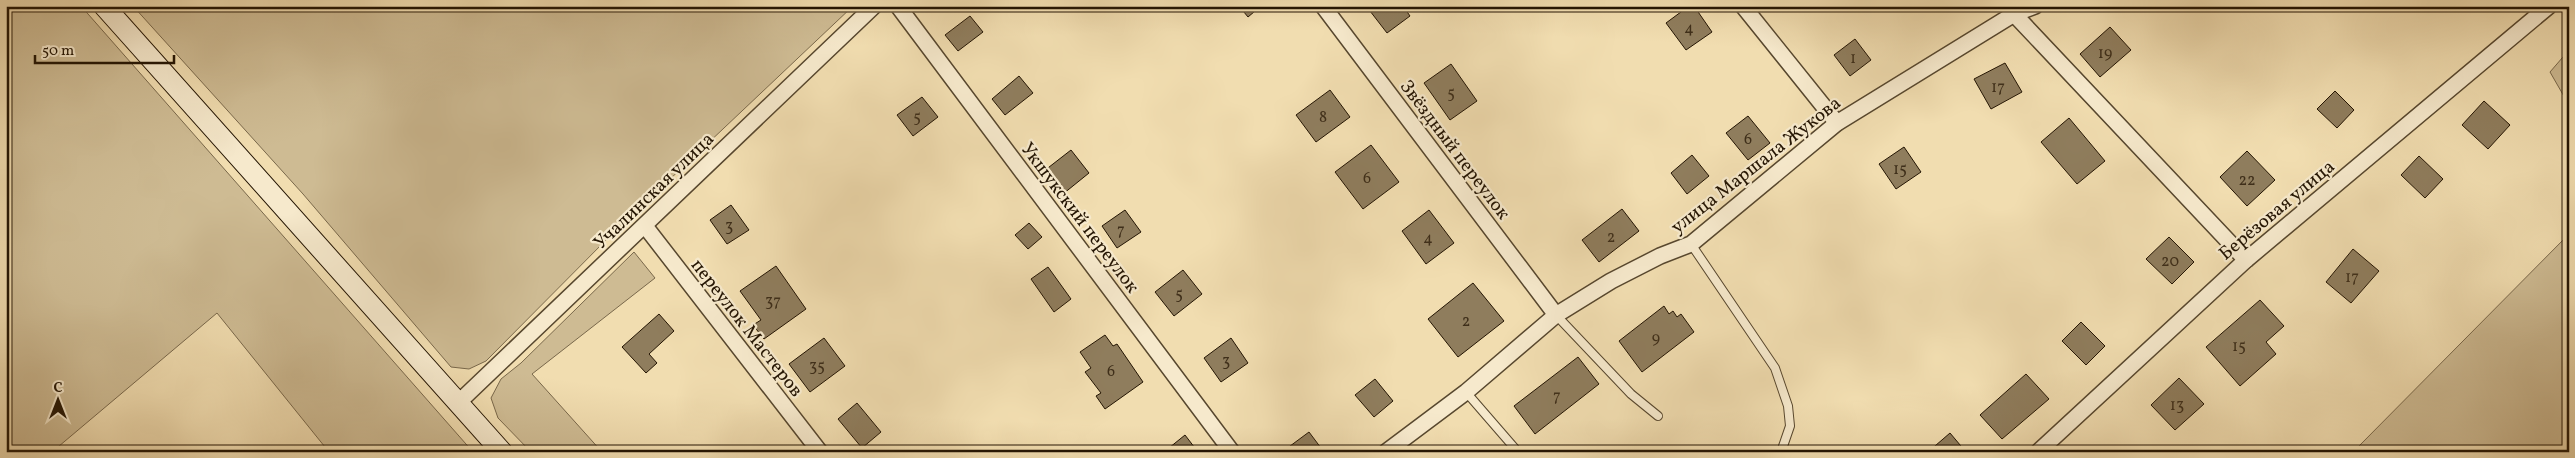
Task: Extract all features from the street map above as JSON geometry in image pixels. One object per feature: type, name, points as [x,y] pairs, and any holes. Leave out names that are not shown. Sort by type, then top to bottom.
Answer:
[{"type":"main road","points":[[104,6],[502,452]]},
{"type":"street","name":"Учалинская улица","points":[[458,403],[874,6]]},
{"type":"street","name":"Укшукский переулок","points":[[898,6],[1232,452]]},
{"type":"street","name":"Звёздный переулок","points":[[1323,6],[1556,315]]},
{"type":"street","points":[[1743,6],[1837,123]]},
{"type":"street","name":"улица Маршала Жукова","points":[[1386,452],[1466,392],[1556,315],[1611,281],[1660,256],[1691,244],[1837,123],[2014,14],[2035,6]]},
{"type":"street","name":"Берёзовая улица","points":[[2038,452],[2246,260],[2549,6]]},
{"type":"street","points":[[2014,14],[2246,260]]},
{"type":"street","name":"переулок Мастеров","points":[[644,226],[820,452]]},
{"type":"lane","points":[[1691,244],[1775,368],[1788,406],[1790,426],[1781,452]]},
{"type":"lane","points":[[1556,315],[1631,394],[1658,416]]},
{"type":"lane","points":[[1466,392],[1518,452]]},
{"type":"shaded area","points":[[6,6],[81,6],[473,452],[329,452],[217,313],[52,452],[6,452]]},
{"type":"shaded area","points":[[133,6],[853,6],[613,233],[486,361],[469,369],[451,367],[303,194]]},
{"type":"shaded area","points":[[2569,50],[2569,105],[2550,72]]},
{"type":"shaded area","points":[[2569,234],[2569,452],[2365,452],[2359,446]]},
{"type":"shaded area","points":[[634,252],[655,278],[532,374],[602,452],[531,452],[498,418],[491,398],[501,379],[521,363]]},
{"type":"building","points":[[1239,6],[1261,6],[1248,17]]},
{"type":"building","points":[[1376,6],[1403,6],[1410,16],[1387,33],[1370,11]]},
{"type":"building","points":[[1689,6],[1694,6],[1712,32],[1686,50],[1666,23]]},
{"type":"building","points":[[970,16],[983,32],[958,51],[945,35]]},
{"type":"building","points":[[2110,27],[2131,50],[2100,77],[2080,54]]},
{"type":"building","points":[[1855,39],[1871,60],[1850,76],[1834,55]]},
{"type":"building","points":[[2005,63],[2022,92],[1991,109],[1974,79]]},
{"type":"building","points":[[1451,64],[1477,101],[1450,120],[1424,83]]},
{"type":"building","points":[[1019,76],[1033,93],[1005,115],[992,99]]},
{"type":"building","points":[[1330,90],[1350,117],[1316,142],[1296,115]]},
{"type":"building","points":[[2335,91],[2354,110],[2337,128],[2317,109]]},
{"type":"building","points":[[922,97],[938,117],[913,136],[897,115]]},
{"type":"building","points":[[2484,101],[2510,125],[2488,149],[2462,125]]},
{"type":"building","points":[[1748,116],[1770,143],[1748,160],[1726,133]]},
{"type":"building","points":[[2069,118],[2105,161],[2077,184],[2041,142]]},
{"type":"building","points":[[1371,145],[1399,182],[1363,209],[1335,172]]},
{"type":"building","points":[[1904,147],[1921,172],[1896,189],[1879,164]]},
{"type":"building","points":[[1071,150],[1089,173],[1063,194],[1044,171]]},
{"type":"building","points":[[2247,151],[2275,180],[2247,206],[2220,177]]},
{"type":"building","points":[[1692,155],[1709,176],[1687,194],[1671,173]]},
{"type":"building","points":[[2419,156],[2443,179],[2425,198],[2401,175]]},
{"type":"building","points":[[731,205],[749,230],[727,244],[710,220]]},
{"type":"building","points":[[1622,209],[1639,231],[1599,262],[1582,240]]},
{"type":"building","points":[[1125,210],[1141,232],[1117,248],[1102,226]]},
{"type":"building","points":[[1429,210],[1454,243],[1426,264],[1402,231]]},
{"type":"building","points":[[1029,223],[1042,237],[1028,249],[1015,235]]},
{"type":"building","points":[[2169,237],[2194,262],[2172,284],[2146,259]]},
{"type":"building","points":[[2353,249],[2379,271],[2351,303],[2326,282]]},
{"type":"building","points":[[776,266],[806,309],[764,339],[753,325],[761,320],[740,291]]},
{"type":"building","points":[[1048,267],[1071,299],[1054,312],[1031,279]]},
{"type":"building","points":[[1183,270],[1202,294],[1174,316],[1155,292]]},
{"type":"building","points":[[1473,283],[1504,321],[1458,357],[1428,319]]},
{"type":"building","points":[[2260,300],[2284,326],[2266,342],[2276,354],[2240,386],[2206,347]]},
{"type":"building","points":[[1664,306],[1669,314],[1673,311],[1677,317],[1681,314],[1694,332],[1642,372],[1619,341]]},
{"type":"building","points":[[659,314],[674,331],[649,354],[657,363],[646,373],[622,347]]},
{"type":"building","points":[[2081,322],[2105,346],[2086,365],[2062,341]]},
{"type":"building","points":[[1105,335],[1113,346],[1117,344],[1143,382],[1105,409],[1096,396],[1101,393],[1085,372],[1091,368],[1080,352]]},
{"type":"building","points":[[824,338],[845,366],[810,392],[789,364]]},
{"type":"building","points":[[1231,338],[1248,363],[1221,382],[1204,358]]},
{"type":"building","points":[[1578,357],[1599,384],[1535,434],[1514,406]]},
{"type":"building","points":[[2026,374],[2049,399],[2002,439],[1980,415]]},
{"type":"building","points":[[2179,378],[2204,404],[2175,430],[2151,405]]},
{"type":"building","points":[[1375,379],[1393,401],[1374,417],[1355,395]]},
{"type":"building","points":[[857,403],[881,432],[862,448],[838,419]]},
{"type":"building","points":[[1309,432],[1324,452],[1282,452]]},
{"type":"building","points":[[1950,433],[1966,452],[1928,452]]},
{"type":"building","points":[[1185,435],[1198,452],[1164,452]]}]
